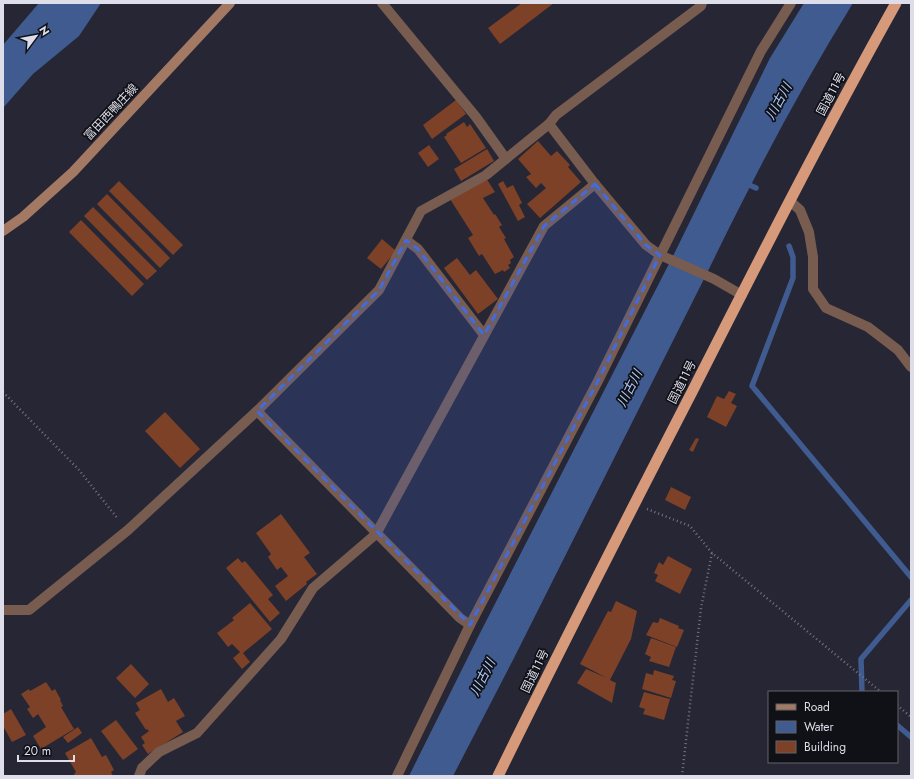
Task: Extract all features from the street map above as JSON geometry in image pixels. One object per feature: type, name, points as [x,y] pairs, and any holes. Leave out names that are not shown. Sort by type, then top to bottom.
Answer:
[{"type":"highway","name":"国道11号","points":[[498,776],[568,633],[762,254],[850,85],[896,3]]},
{"type":"main road","name":"富田西鴨庄線","points":[[3,231],[23,217],[73,172],[230,3]]},
{"type":"street","points":[[382,3],[476,117],[506,159]]},
{"type":"street","points":[[3,610],[29,610],[128,530],[257,412],[379,290],[421,211],[486,175],[549,124],[556,115],[701,6],[702,3]]},
{"type":"street","points":[[397,776],[470,625],[664,256],[761,52],[791,3]]},
{"type":"street","points":[[549,124],[595,184],[646,245],[664,256],[714,279],[742,295]]},
{"type":"street","points":[[139,776],[142,768],[159,752],[197,733],[281,638],[313,588],[376,534],[544,226],[595,184]]},
{"type":"street","points":[[790,201],[800,210],[809,232],[813,257],[813,289],[826,308],[868,327],[898,350],[911,367]]},
{"type":"street","points":[[406,240],[418,249],[484,335]]},
{"type":"street","points":[[257,412],[460,618],[470,625]]},
{"type":"path","points":[[3,392],[79,470],[128,530]]},
{"type":"path","points":[[635,502],[650,510],[690,526],[712,553],[880,691]]},
{"type":"path","points":[[682,776],[701,608],[712,553]]},
{"type":"path","points":[[898,706],[911,717]]},
{"type":"highlighted area","points":[[595,184],[646,245],[660,255],[598,381],[470,625],[257,411],[379,290],[406,240],[418,249],[484,335],[544,226]]},
{"type":"water","points":[[39,3],[101,3],[79,36],[33,74],[3,108],[3,45]]},
{"type":"water","name":"川古川","points":[[804,3],[853,3],[814,68],[760,168],[514,658],[453,776],[409,776],[479,635],[675,252],[770,58]]},
{"type":"building","points":[[522,3],[554,3],[500,44],[488,28]]},
{"type":"building","points":[[456,100],[466,114],[432,139],[423,125]]},
{"type":"building","points":[[464,122],[467,127],[470,124],[486,148],[461,163],[444,137]]},
{"type":"building","points":[[538,141],[551,156],[557,151],[570,165],[568,167],[581,182],[540,218],[527,204],[546,188],[541,183],[536,188],[526,177],[531,174],[518,159]]},
{"type":"building","points":[[429,145],[439,159],[428,167],[418,153]]},
{"type":"building","points":[[487,149],[494,161],[461,181],[454,169]]},
{"type":"building","points":[[486,178],[495,192],[483,198],[502,225],[499,227],[506,238],[504,239],[514,257],[510,260],[511,263],[508,265],[510,268],[504,272],[503,270],[495,274],[482,254],[479,256],[468,238],[473,235],[450,199]]},
{"type":"building","points":[[119,181],[183,245],[173,255],[109,191]]},
{"type":"building","points":[[503,181],[507,188],[513,185],[522,203],[519,205],[525,217],[518,221],[498,184]]},
{"type":"building","points":[[107,194],[170,258],[160,268],[97,204]]},
{"type":"building","points":[[93,207],[157,271],[147,280],[84,216]]},
{"type":"building","points":[[81,220],[144,284],[132,296],[69,232]]},
{"type":"building","points":[[382,239],[396,251],[381,269],[367,258]]},
{"type":"building","points":[[457,258],[470,275],[476,270],[498,299],[478,314],[444,268]]},
{"type":"building","points":[[729,391],[736,394],[731,403],[737,406],[726,427],[707,417],[717,396],[724,399]]},
{"type":"building","points":[[165,412],[200,449],[180,468],[145,431]]},
{"type":"building","points":[[696,438],[699,439],[693,452],[689,450]]},
{"type":"building","points":[[671,487],[691,497],[685,510],[665,500]]},
{"type":"building","points":[[281,514],[310,553],[304,557],[317,574],[286,601],[275,586],[288,576],[281,567],[277,570],[268,557],[271,554],[256,533]]},
{"type":"building","points":[[668,556],[692,569],[680,594],[655,581],[658,575],[654,573],[659,562],[663,565]]},
{"type":"building","points":[[238,558],[242,563],[245,561],[273,595],[268,599],[280,613],[270,622],[226,568]]},
{"type":"building","points":[[616,601],[637,611],[631,639],[610,680],[616,683],[612,703],[577,683],[586,669],[607,678],[580,664],[608,611],[611,612]]},
{"type":"building","points":[[250,603],[272,629],[243,653],[250,662],[242,669],[233,658],[240,652],[232,644],[228,647],[217,633],[234,620],[232,618]]},
{"type":"building","points":[[660,618],[679,626],[678,628],[684,630],[677,647],[646,635],[653,622],[658,623]]},
{"type":"building","points":[[651,638],[676,647],[669,667],[649,661],[651,657],[645,654]]},
{"type":"building","points":[[131,664],[149,684],[135,698],[116,678]]},
{"type":"building","points":[[654,670],[674,676],[672,680],[676,681],[671,698],[642,689],[646,673],[653,675]]},
{"type":"building","points":[[46,682],[52,691],[55,689],[63,706],[61,707],[74,729],[41,749],[33,736],[46,727],[38,714],[33,718],[27,709],[30,707],[21,694]]},
{"type":"building","points":[[161,689],[168,702],[174,698],[185,716],[176,721],[183,732],[148,754],[142,745],[145,743],[141,737],[149,731],[147,729],[146,730],[135,713],[140,710],[136,703]]},
{"type":"building","points":[[644,692],[670,699],[664,720],[643,714],[645,709],[639,707]]},
{"type":"building","points":[[11,709],[26,735],[12,742],[3,726],[3,714]]},
{"type":"building","points":[[116,720],[138,749],[123,760],[101,731]]},
{"type":"building","points":[[78,727],[82,733],[68,743],[63,737]]},
{"type":"building","points":[[91,738],[102,757],[106,755],[114,770],[111,772],[113,776],[75,776],[74,774],[76,772],[65,753]]},
{"type":"waterway","points":[[745,183],[756,188]]},
{"type":"waterway","points":[[789,246],[793,257],[793,278],[752,386],[911,577]]},
{"type":"waterway","points":[[862,691],[861,659],[911,600]]},
{"type":"waterway","points":[[898,726],[911,737]]}]
